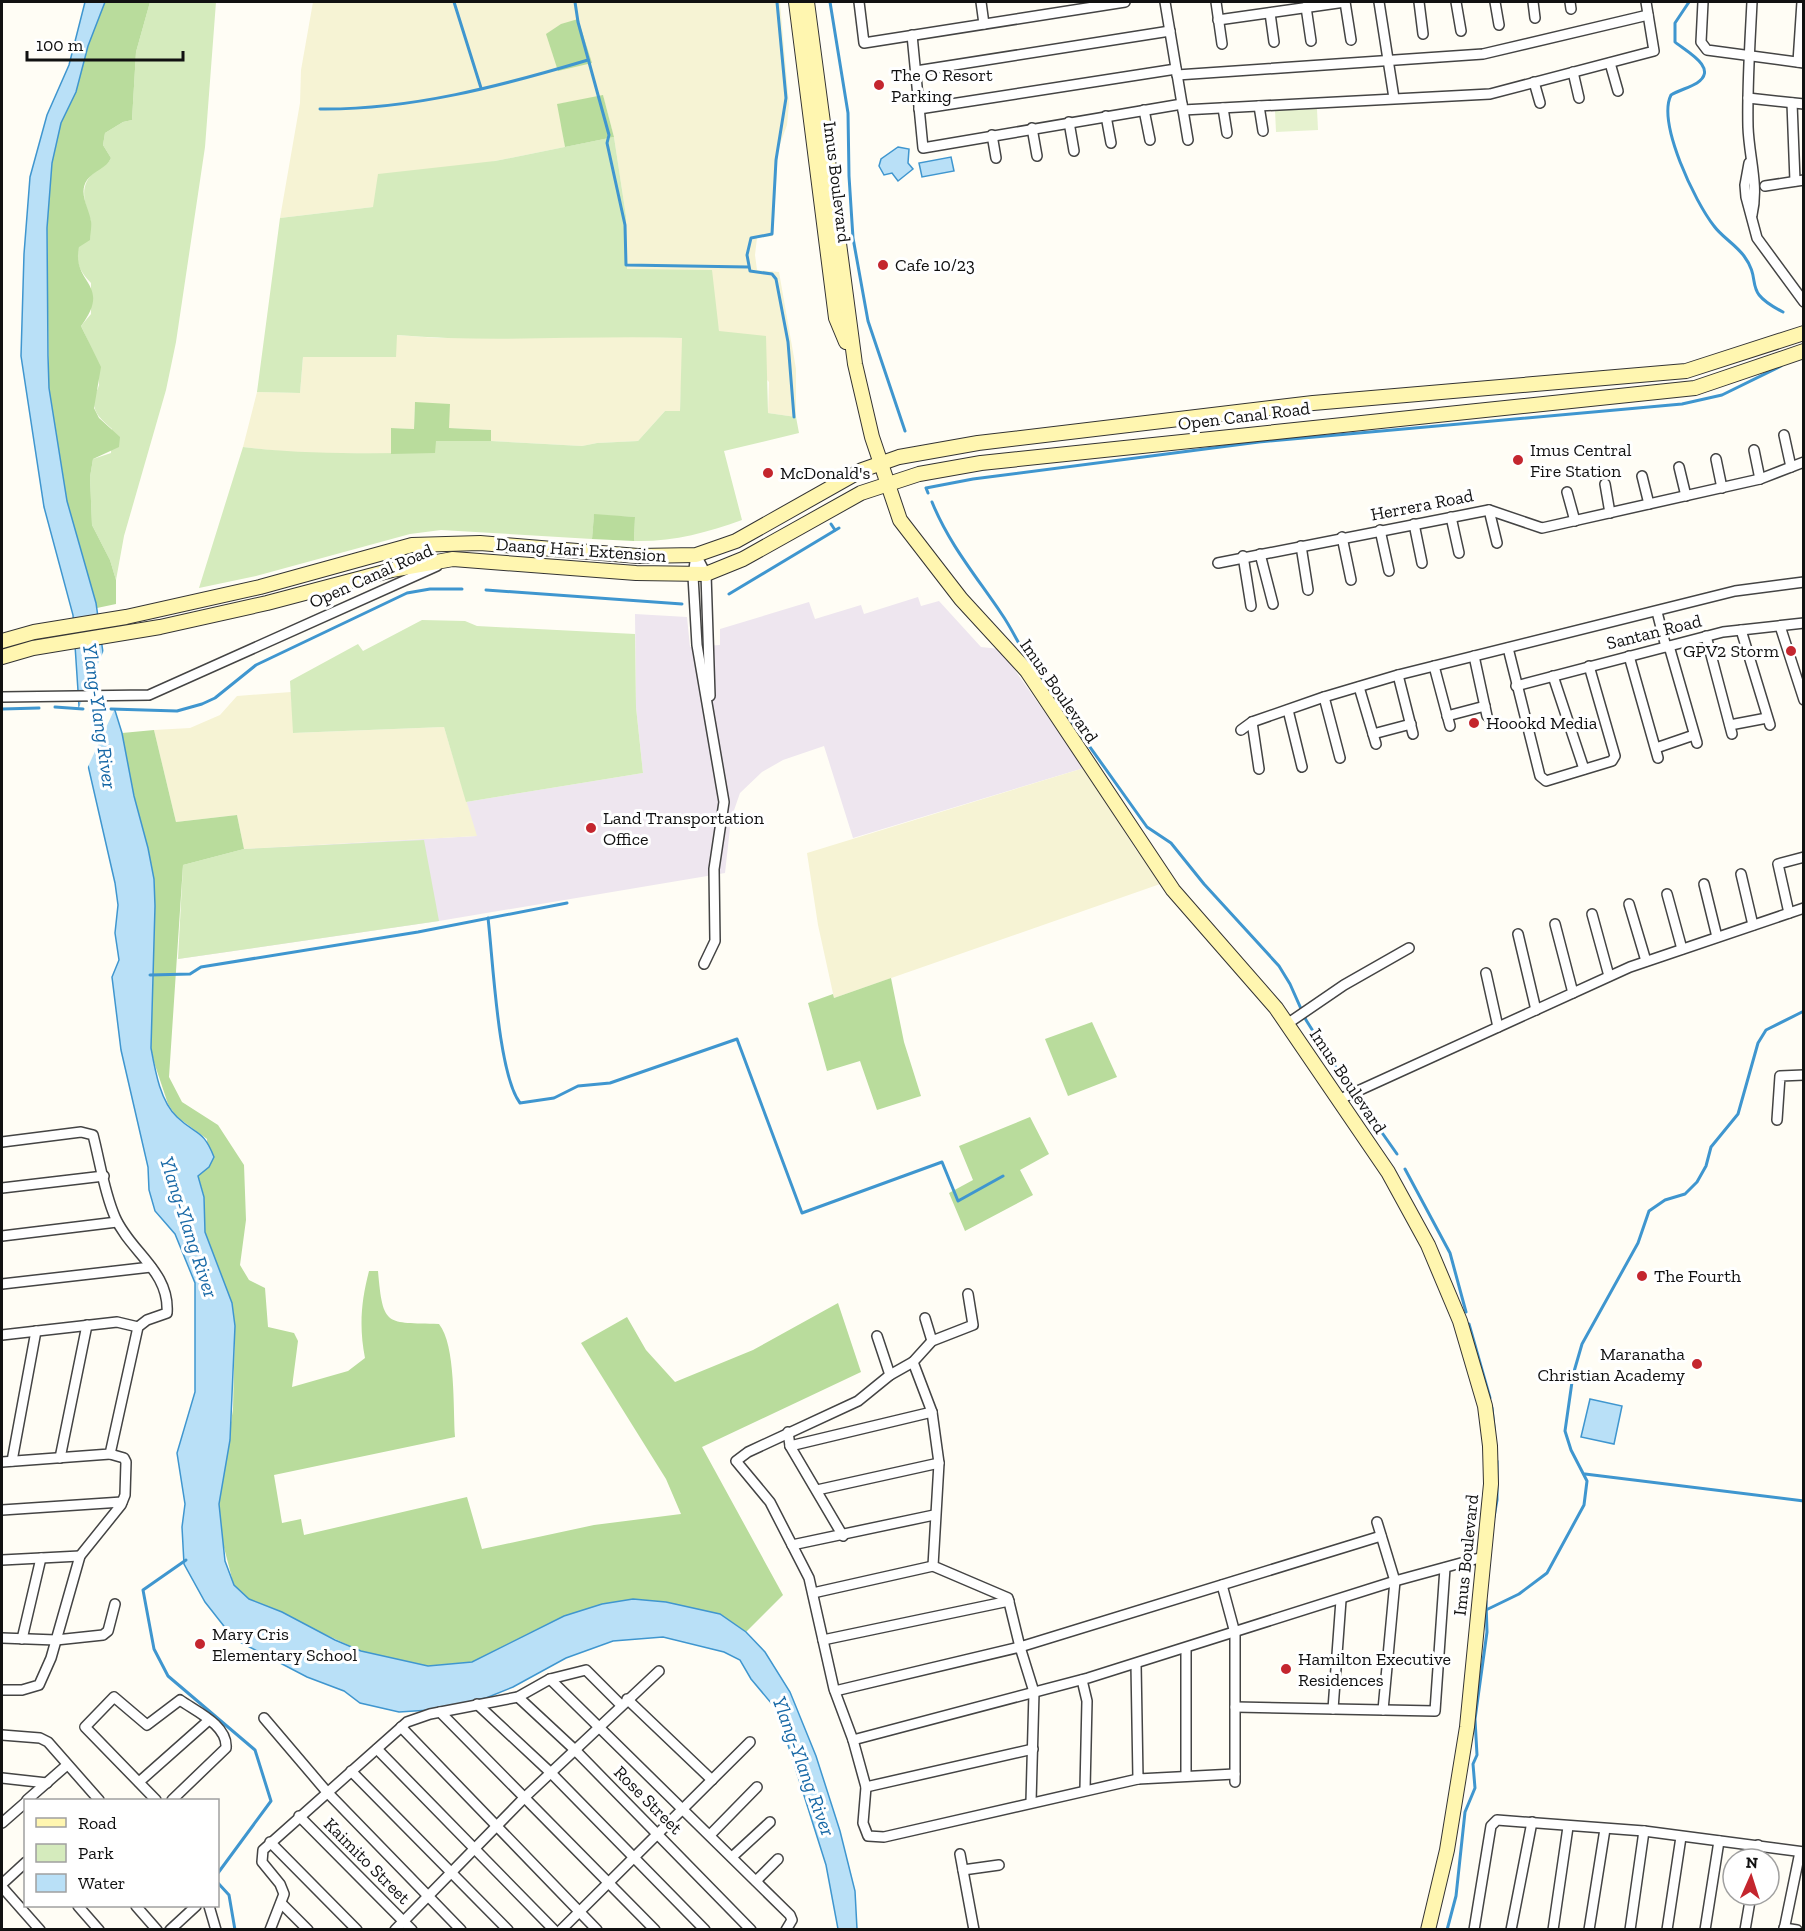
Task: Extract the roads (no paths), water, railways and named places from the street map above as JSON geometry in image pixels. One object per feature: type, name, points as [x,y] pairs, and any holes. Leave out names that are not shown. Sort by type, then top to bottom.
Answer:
[{"type":"main road","name":"Imus Boulevard","points":[[796,2],[836,318],[855,364]]},
{"type":"main road","name":"Imus Boulevard","points":[[807,2],[855,364],[887,484],[900,520],[961,598],[1026,671],[1173,890],[1276,1008],[1388,1172],[1428,1245],[1460,1321],[1480,1383],[1489,1437],[1491,1484],[1467,1726],[1447,1850],[1428,1929]]},
{"type":"main road","name":"Open Canal Road","points":[[2,641],[56,627],[126,617],[260,587],[412,545],[480,543],[638,556],[696,555],[736,541],[843,480],[881,462],[978,443],[1313,403],[1686,371],[1803,333]]},
{"type":"main road","name":"Open Canal Road","points":[[699,575],[743,559],[861,493],[887,484],[981,463],[1695,388],[1803,351]]},
{"type":"main road","name":"Open Canal Road","points":[[2,657],[58,644],[129,633],[267,603],[400,568],[453,559]]},
{"type":"main road","name":"Daang Hari Extension","points":[[453,559],[699,575]]},
{"type":"street","points":[[870,2],[859,2],[864,43],[1125,2]]},
{"type":"street","points":[[981,2],[984,24]]},
{"type":"street","points":[[1165,2],[1188,140]]},
{"type":"street","points":[[1216,2],[1222,44]]},
{"type":"street","points":[[1218,20],[1345,2],[1351,40]]},
{"type":"street","points":[[1379,2],[1394,98]]},
{"type":"street","points":[[1419,2],[1424,34]]},
{"type":"street","points":[[1456,2],[1461,31]]},
{"type":"street","points":[[1495,2],[1499,25]]},
{"type":"street","points":[[1533,2],[1535,18]]},
{"type":"street","points":[[912,35],[923,148],[1144,110],[1490,94],[1654,51],[1646,2]]},
{"type":"street","points":[[1703,2],[1701,42],[1707,50],[1801,62],[1802,2]]},
{"type":"street","points":[[1752,2],[1748,98],[1750,158],[1756,186],[1752,214],[1756,238],[1803,302]]},
{"type":"street","points":[[1306,7],[1311,41]]},
{"type":"street","points":[[1270,13],[1274,42]]},
{"type":"street","points":[[919,109],[1176,72],[1483,54],[1648,15]]},
{"type":"street","points":[[916,71],[1170,31]]},
{"type":"street","points":[[1610,63],[1618,91]]},
{"type":"street","points":[[1573,72],[1580,98]]},
{"type":"street","points":[[1534,82],[1540,103]]},
{"type":"street","points":[[1748,98],[1803,104]]},
{"type":"street","points":[[1765,186],[1799,180],[1792,103]]},
{"type":"street","points":[[1259,106],[1263,131]]},
{"type":"street","points":[[1223,108],[1227,133]]},
{"type":"street","points":[[1144,110],[1150,140]]},
{"type":"street","points":[[1106,116],[1112,143]]},
{"type":"street","points":[[1069,122],[1074,151]]},
{"type":"street","points":[[1032,128],[1037,156]]},
{"type":"street","points":[[992,135],[996,158]]},
{"type":"street","points":[[1784,435],[1791,467]]},
{"type":"street","points":[[1754,450],[1760,479]]},
{"type":"street","points":[[1716,459],[1722,488]]},
{"type":"street","name":"Herrera Road","points":[[1218,563],[1243,556],[1489,510],[1542,528],[1760,479],[1803,462]]},
{"type":"street","points":[[1680,467],[1686,496]]},
{"type":"street","points":[[1642,476],[1649,504]]},
{"type":"street","points":[[1605,484],[1610,513]]},
{"type":"street","points":[[1567,492],[1575,521]]},
{"type":"street","points":[[1489,510],[1497,543]]},
{"type":"street","points":[[1451,517],[1459,553]]},
{"type":"street","points":[[1414,524],[1422,563]]},
{"type":"street","points":[[1380,530],[1389,571]]},
{"type":"street","points":[[1342,537],[1351,580]]},
{"type":"street","points":[[1301,546],[1308,590]]},
{"type":"street","points":[[1260,554],[1273,604]]},
{"type":"street","points":[[696,555],[710,646],[710,723],[724,802],[714,869],[715,941],[704,964]]},
{"type":"street","points":[[1243,556],[1251,606]]},
{"type":"street","name":"Open Canal Road","points":[[2,697],[134,698],[149,695],[175,686],[453,559]]},
{"type":"street","points":[[1240,730],[1252,722],[1398,675],[1735,591],[1803,582]]},
{"type":"street","points":[[1629,656],[1657,753],[1695,739],[1657,612]]},
{"type":"street","name":"Santan Road","points":[[1516,686],[1706,636],[1803,623]]},
{"type":"street","points":[[1780,626],[1803,700]]},
{"type":"street","points":[[1706,636],[1731,729],[1768,721],[1740,630]]},
{"type":"street","points":[[1508,648],[1540,776],[1546,781],[1612,761],[1614,756],[1589,666]]},
{"type":"street","points":[[1474,656],[1487,716]]},
{"type":"street","points":[[1434,666],[1450,726]]},
{"type":"street","points":[[1398,675],[1413,734]]},
{"type":"street","points":[[1553,676],[1584,769]]},
{"type":"street","points":[[1359,687],[1374,739],[1411,724]]},
{"type":"street","points":[[1324,697],[1340,758]]},
{"type":"street","points":[[1447,716],[1485,706]]},
{"type":"street","points":[[1288,710],[1302,767]]},
{"type":"street","points":[[1252,722],[1259,770]]},
{"type":"street","points":[[1789,913],[1778,864],[1803,857]]},
{"type":"street","points":[[1741,874],[1753,925]]},
{"type":"street","points":[[1704,884],[1717,937]]},
{"type":"street","points":[[1666,894],[1682,949]]},
{"type":"street","points":[[1629,904],[1646,961]]},
{"type":"street","points":[[1338,1100],[1609,976],[1646,961],[1803,908]]},
{"type":"street","points":[[1592,914],[1609,976]]},
{"type":"street","points":[[1555,924],[1573,993]]},
{"type":"street","points":[[1518,934],[1536,1010]]},
{"type":"street","points":[[1287,1024],[1344,985],[1409,948]]},
{"type":"street","points":[[1486,973],[1498,1028]]},
{"type":"street","points":[[1778,1120],[1780,1076],[1803,1075]]},
{"type":"street","points":[[2,1142],[93,1135],[117,1222],[166,1288],[167,1313],[147,1320],[138,1327],[110,1454]]},
{"type":"street","points":[[2,1188],[104,1176]]},
{"type":"street","points":[[2,1236],[117,1222]]},
{"type":"street","points":[[2,1284],[151,1267]]},
{"type":"street","points":[[968,1294],[973,1324],[932,1341],[913,1362],[890,1375],[858,1401],[788,1432],[748,1452],[736,1461],[770,1502],[809,1578],[835,1691],[867,1787],[863,1823],[868,1836],[884,1837],[1085,1789],[1138,1779],[1186,1776],[1235,1778],[1235,1633],[1222,1585]]},
{"type":"street","points":[[926,1318],[932,1341]]},
{"type":"street","points":[[2,1335],[117,1322],[138,1327]]},
{"type":"street","points":[[60,1458],[87,1325]]},
{"type":"street","points":[[2,1690],[22,1690],[39,1685],[56,1640],[80,1556],[125,1496],[126,1462],[119,1455],[7,1462],[36,1331]]},
{"type":"street","points":[[877,1336],[890,1375]]},
{"type":"street","points":[[913,1362],[932,1412],[939,1462],[934,1515],[933,1566]]},
{"type":"street","points":[[790,1446],[932,1412]]},
{"type":"street","points":[[788,1432],[790,1446],[843,1536]]},
{"type":"street","points":[[817,1490],[939,1462]]},
{"type":"street","points":[[2,1510],[122,1502]]},
{"type":"street","points":[[792,1545],[934,1515]]},
{"type":"street","points":[[1377,1522],[1395,1581],[1383,1710]]},
{"type":"street","points":[[835,1691],[1020,1647],[1381,1536]]},
{"type":"street","points":[[2,1560],[80,1556]]},
{"type":"street","points":[[853,1740],[1082,1680],[1341,1600],[1395,1581],[1483,1557]]},
{"type":"street","points":[[22,1639],[41,1558]]},
{"type":"street","points":[[813,1593],[933,1566],[1008,1598],[1034,1692],[1031,1802]]},
{"type":"street","points":[[1235,1707],[1436,1711],[1445,1569]]},
{"type":"street","points":[[1333,1709],[1341,1600]]},
{"type":"street","points":[[823,1640],[1009,1601]]},
{"type":"street","points":[[2,1638],[56,1640],[103,1635],[108,1631],[115,1604]]},
{"type":"street","points":[[1186,1648],[1186,1776]]},
{"type":"street","points":[[1136,1664],[1138,1779]]},
{"type":"street","points":[[270,1929],[281,1903],[283,1888],[261,1859],[261,1854],[270,1842],[401,1727],[417,1718],[518,1697],[550,1679],[586,1670],[712,1780]]},
{"type":"street","points":[[395,1929],[453,1873],[525,1797],[658,1671]]},
{"type":"street","points":[[550,1679],[784,1908],[792,1920],[786,1929]]},
{"type":"street","points":[[1082,1680],[1087,1701],[1085,1789]]},
{"type":"street","points":[[155,1799],[85,1728],[114,1697],[147,1725],[180,1700],[209,1720],[224,1737],[226,1748],[173,1799]]},
{"type":"street","name":"Rose Street","points":[[518,1697],[575,1750],[751,1929]]},
{"type":"street","points":[[477,1704],[551,1773],[705,1929]]},
{"type":"street","points":[[440,1712],[655,1929]]},
{"type":"street","points":[[264,1718],[327,1792],[461,1929]]},
{"type":"street","points":[[139,1782],[209,1720]]},
{"type":"street","points":[[401,1727],[597,1929]]},
{"type":"street","points":[[2,1735],[40,1738],[48,1742],[96,1799]]},
{"type":"street","points":[[561,1929],[750,1743]]},
{"type":"street","points":[[377,1749],[554,1929]]},
{"type":"street","points":[[867,1787],[1033,1749]]},
{"type":"street","points":[[28,1799],[67,1765]]},
{"type":"street","points":[[351,1771],[508,1929]]},
{"type":"street","points":[[2,1778],[47,1783]]},
{"type":"street","points":[[710,1835],[757,1787]]},
{"type":"street","points":[[2,1823],[24,1803]]},
{"type":"street","name":"Kaimito Street","points":[[299,1816],[412,1929]]},
{"type":"street","points":[[1474,1929],[1491,1826],[1497,1820],[1644,1831],[1802,1852],[1784,1929],[1797,1929]]},
{"type":"street","points":[[732,1857],[770,1822]]},
{"type":"street","points":[[1511,1929],[1532,1822]]},
{"type":"street","points":[[1553,1929],[1568,1827]]},
{"type":"street","points":[[1589,1929],[1605,1829]]},
{"type":"street","points":[[1630,1929],[1644,1831]]},
{"type":"street","points":[[1667,1929],[1681,1837]]},
{"type":"street","points":[[1705,1929],[1719,1841]]},
{"type":"street","points":[[270,1842],[357,1929]]},
{"type":"street","points":[[960,1854],[974,1929]]},
{"type":"street","points":[[756,1881],[778,1859]]},
{"type":"street","points":[[24,1864],[2,1886],[40,1929]]},
{"type":"street","points":[[963,1870],[999,1864]]},
{"type":"street","points":[[1792,1890],[1803,1892]]},
{"type":"street","points":[[784,1908],[793,1901]]},
{"type":"street","points":[[281,1903],[308,1929]]},
{"type":"street","points":[[80,1907],[99,1929]]},
{"type":"street","points":[[138,1907],[157,1929]]},
{"type":"street","points":[[170,1929],[195,1907]]},
{"type":"street","points":[[210,1907],[216,1929]]},
{"type":"street","points":[[1745,1929],[1749,1907]]},
{"type":"water","name":"Ylang-Ylang River","points":[[85,2],[105,2],[88,46],[76,92],[61,123],[52,163],[47,228],[49,388],[67,501],[96,603],[108,688],[122,733],[154,879],[151,1048],[154,1066],[166,1103],[177,1117],[203,1137],[214,1157],[209,1167],[198,1176],[204,1197],[205,1232],[232,1303],[235,1326],[230,1440],[219,1504],[225,1561],[234,1585],[249,1599],[282,1612],[361,1651],[428,1666],[472,1662],[564,1616],[602,1604],[633,1599],[666,1602],[720,1614],[746,1632],[765,1652],[790,1692],[816,1756],[840,1831],[855,1891],[857,1929],[838,1929],[826,1865],[777,1710],[751,1679],[740,1660],[724,1652],[663,1637],[613,1641],[566,1658],[513,1687],[486,1698],[430,1710],[399,1712],[360,1703],[344,1691],[307,1677],[234,1639],[205,1602],[184,1564],[182,1527],[185,1504],[177,1453],[195,1392],[195,1283],[175,1234],[155,1211],[149,1190],[148,1167],[121,1050],[112,977],[119,960],[115,933],[118,905],[115,883],[87,761],[80,721],[73,615],[44,507],[21,356],[24,254],[30,177],[47,115],[69,65]]},
{"type":"water","points":[[898,147],[909,149],[908,163],[913,169],[898,181],[892,173],[884,175],[879,166],[881,159]]},
{"type":"water","points":[[951,157],[954,171],[922,177],[919,163]]},
{"type":"water","points":[[1590,1399],[1622,1406],[1614,1444],[1581,1437]]},
{"type":"waterway","points":[[454,2],[481,88]]},
{"type":"waterway","points":[[575,2],[578,22],[609,135],[607,143],[625,225],[626,265],[748,267]]},
{"type":"waterway","points":[[777,2],[786,98],[776,160],[772,234],[751,238],[747,255],[750,271],[772,274],[776,279],[788,342],[794,417]]},
{"type":"waterway","points":[[830,2],[848,113],[853,238],[868,321],[905,431]]},
{"type":"waterway","points":[[1689,2],[1675,23],[1675,42],[1698,60],[1705,71],[1697,83],[1671,95],[1668,108],[1673,142],[1688,181],[1706,215],[1750,265],[1757,292],[1783,312]]},
{"type":"waterway","points":[[320,109],[388,105],[455,95],[588,60]]},
{"type":"waterway","points":[[928,493],[926,488],[973,479],[1259,442],[1682,404],[1722,395],[1781,366]]},
{"type":"waterway","points":[[932,502],[955,546],[1005,619],[1032,665]]},
{"type":"waterway","points":[[831,524],[835,530]]},
{"type":"waterway","points":[[729,594],[839,528]]},
{"type":"waterway","name":"Ylang-Ylang River","points":[[111,709],[177,711],[202,704],[215,698],[256,665],[407,593],[430,589],[462,589]]},
{"type":"waterway","points":[[486,590],[682,604]]},
{"type":"waterway","points":[[1035,670],[1147,827],[1171,843],[1204,884],[1279,966],[1306,1020],[1347,1085]]},
{"type":"waterway","name":"Ylang-Ylang River","points":[[55,707],[83,709]]},
{"type":"waterway","points":[[2,709],[39,708]]},
{"type":"waterway","points":[[150,975],[190,974],[201,967],[418,932],[567,903]]},
{"type":"waterway","points":[[488,918],[506,1068],[520,1103],[554,1098],[578,1086],[610,1083],[737,1039],[802,1213],[942,1162],[958,1201],[1003,1176]]},
{"type":"waterway","points":[[1486,1610],[1519,1594],[1547,1573],[1584,1505],[1587,1481],[1571,1450],[1565,1431],[1573,1375],[1582,1344],[1638,1243],[1649,1211],[1665,1200],[1685,1194],[1697,1182],[1706,1166],[1711,1147],[1738,1114],[1758,1043],[1766,1030],[1804,1011]]},
{"type":"waterway","points":[[1359,1100],[1397,1154]]},
{"type":"waterway","points":[[1405,1169],[1450,1253],[1466,1312]]},
{"type":"waterway","points":[[1469,1324],[1490,1398]]},
{"type":"waterway","points":[[1492,1408],[1494,1428]]},
{"type":"waterway","points":[[1494,1517],[1497,1500],[1497,1461]]},
{"type":"waterway","points":[[1585,1474],[1804,1501]]},
{"type":"waterway","points":[[186,1560],[143,1590],[154,1649],[168,1676],[255,1750],[271,1801],[219,1872]]},
{"type":"waterway","points":[[1447,1930],[1456,1896],[1465,1812],[1475,1788],[1473,1764],[1477,1755],[1475,1719],[1487,1632],[1486,1601]]},
{"type":"waterway","points":[[219,1884],[229,1895],[235,1930]]},
{"type":"place","name":"The O Resort Parking","points":[[879,85]]},
{"type":"place","name":"Cafe 10/23","points":[[883,265]]},
{"type":"place","name":"Imus Central Fire Station","points":[[1518,460]]},
{"type":"place","name":"McDonald's","points":[[768,473]]},
{"type":"place","name":"GPV2 Storm","points":[[1791,651]]},
{"type":"place","name":"Hoookd Media","points":[[1474,723]]},
{"type":"place","name":"Land Transportation Office","points":[[591,828]]},
{"type":"place","name":"The Fourth","points":[[1642,1276]]},
{"type":"place","name":"Maranatha Christian Academy","points":[[1697,1364]]},
{"type":"place","name":"Mary Cris Elementary School","points":[[200,1644]]},
{"type":"place","name":"Hamilton Executive Residences","points":[[1286,1669]]}]
